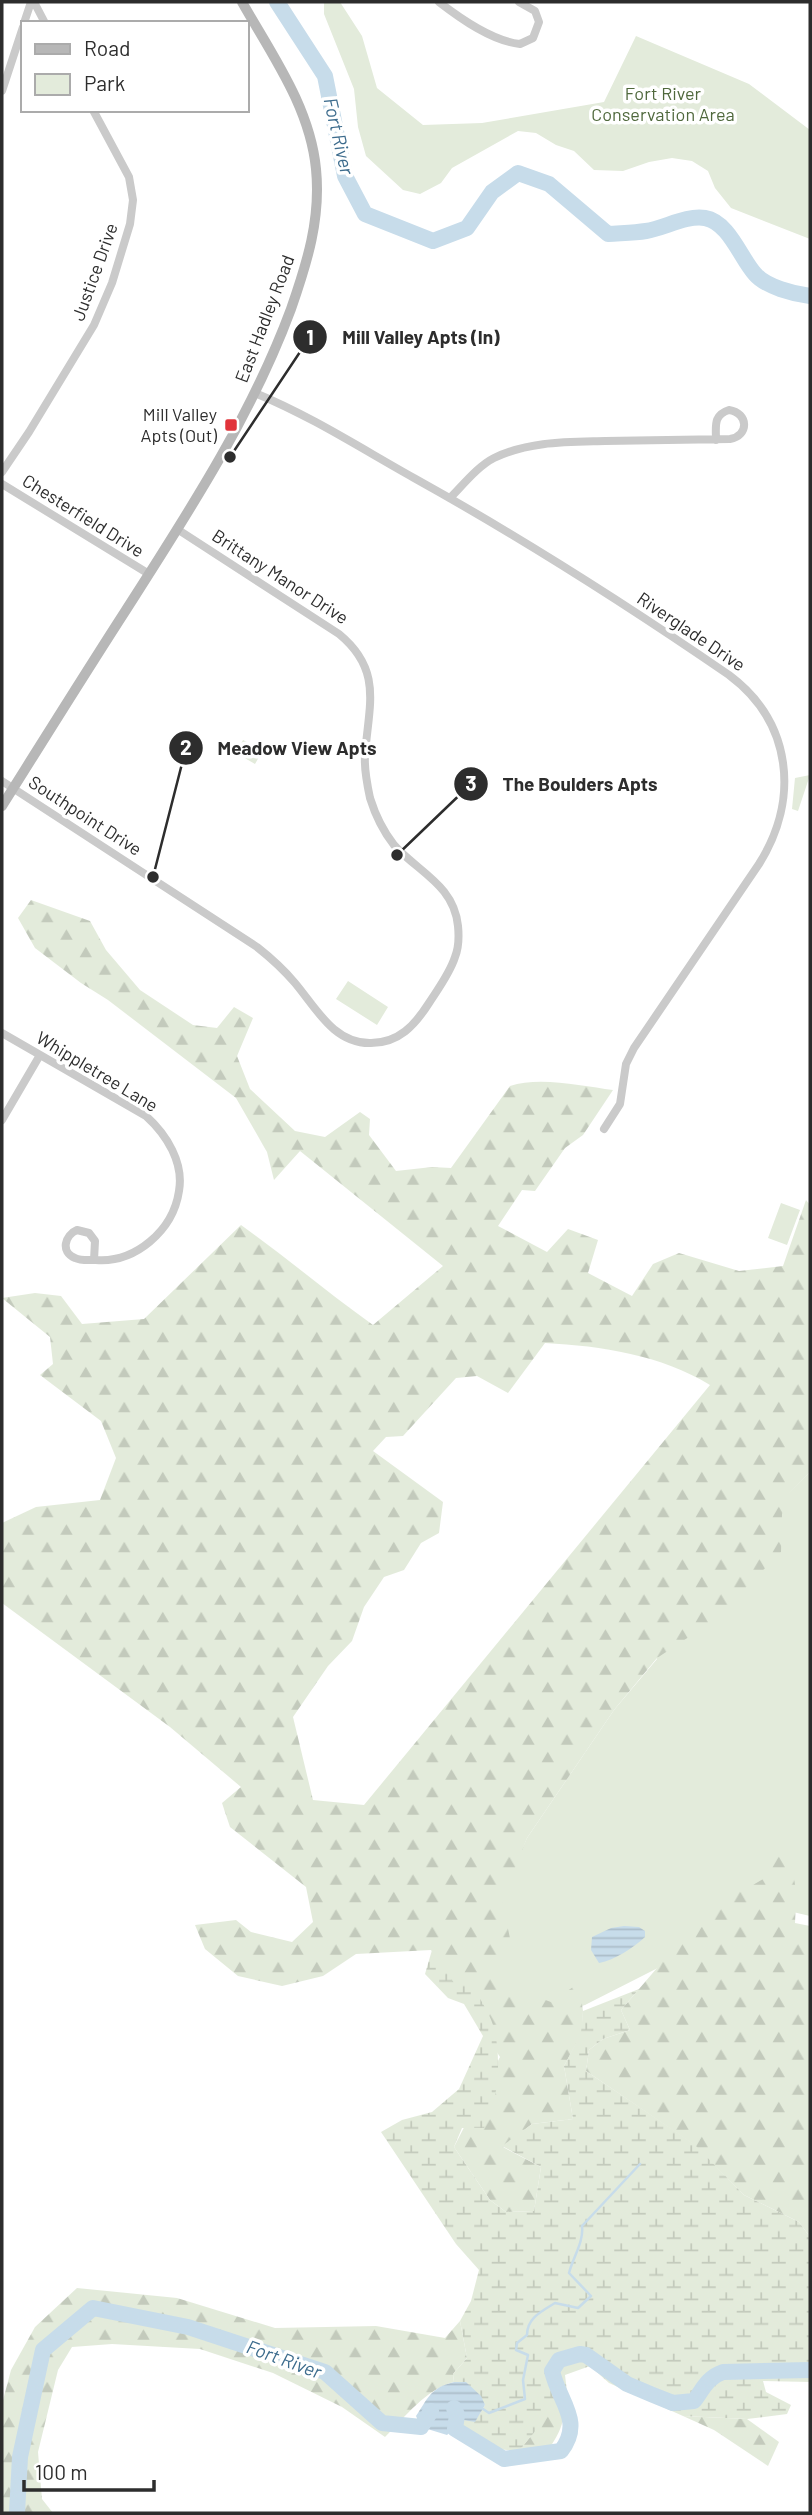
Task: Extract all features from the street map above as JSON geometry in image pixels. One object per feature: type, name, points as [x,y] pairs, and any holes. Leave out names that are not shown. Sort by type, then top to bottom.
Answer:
[{"type":"street","points":[[33,2],[44,21]]},
{"type":"street","points":[[26,21],[33,2]]},
{"type":"street","name":"East Hadley Road","points":[[2,807],[225,452],[256,393],[304,269],[315,225],[317,185],[314,156],[303,114],[282,71],[242,2]]},
{"type":"street","points":[[439,2],[488,32],[520,44],[533,38],[540,22],[535,11],[519,2]]},
{"type":"street","points":[[2,91],[21,34]]},
{"type":"street","points":[[13,59],[21,56]]},
{"type":"street","name":"Justice Drive","points":[[2,472],[97,319],[112,283],[131,220],[133,200],[129,177],[94,112]]},
{"type":"street","name":"Riverglade Drive","points":[[256,393],[318,423],[566,568],[729,674],[760,705],[771,725],[782,753],[785,777],[778,828],[772,842],[632,1052],[626,1064],[620,1104],[604,1129]]},
{"type":"street","points":[[450,498],[492,459],[546,443],[716,440]]},
{"type":"street","name":"Chesterfield Drive","points":[[2,484],[149,574]]},
{"type":"street","name":"Brittany Manor Drive","points":[[177,529],[339,634],[355,649],[366,670],[371,688],[365,765],[373,808],[395,845],[446,893],[457,917]]},
{"type":"street","name":"Southpoint Drive","points":[[2,780],[251,942],[287,974],[328,1024],[345,1037],[358,1042],[391,1040],[404,1034],[415,1023],[454,961],[458,943],[457,917]]},
{"type":"street","name":"Whippletree Lane","points":[[2,1033],[146,1116],[163,1135],[177,1164],[180,1182],[178,1199],[171,1215],[156,1236],[127,1256],[112,1260],[94,1260]]},
{"type":"street","points":[[2,1120],[40,1055]]},
{"type":"green space","name":"Fort River Conservation Area","points":[[324,2],[340,2],[362,36],[377,88],[423,125],[482,123],[604,102],[636,36],[749,84],[810,130],[810,239],[731,208],[715,188],[708,171],[692,161],[672,158],[623,171],[594,170],[574,151],[556,145],[536,133],[518,131],[452,168],[441,183],[420,194],[403,190],[366,156],[358,127],[354,89],[324,14]]},
{"type":"green space","points":[[243,740],[263,750],[255,764],[236,753]]},
{"type":"green space","points":[[810,775],[798,811],[792,809],[795,778]]},
{"type":"green space","points":[[31,900],[90,921],[106,950],[140,990],[193,1025],[217,1028],[234,1007],[253,1018],[237,1056],[250,1089],[295,1131],[325,1137],[360,1112],[370,1119],[369,1135],[396,1171],[451,1168],[510,1086],[547,1082],[613,1090],[583,1135],[565,1148],[535,1191],[522,1190],[498,1226],[547,1252],[568,1229],[598,1240],[588,1273],[632,1296],[653,1264],[679,1253],[739,1271],[783,1266],[806,1200],[810,1205],[810,1472],[789,1493],[782,1514],[781,1552],[713,1621],[657,1658],[614,1710],[527,1838],[502,1901],[511,1943],[498,1953],[491,1975],[520,1991],[551,2002],[579,1983],[583,2011],[582,2033],[564,2066],[573,2119],[532,2124],[503,2147],[541,2167],[534,2211],[506,2212],[490,2200],[454,2147],[500,2057],[431,1950],[356,1954],[323,1976],[282,1986],[238,1976],[205,1949],[195,1925],[236,1920],[251,1932],[292,1942],[313,1922],[306,1887],[230,1827],[222,1803],[241,1787],[170,1727],[2,1603],[2,1523],[36,1507],[100,1500],[116,1458],[101,1421],[40,1375],[53,1364],[50,1337],[2,1298],[35,1293],[61,1296],[82,1324],[144,1319],[241,1225],[373,1325],[443,1266],[300,1151],[274,1180],[267,1152],[236,1098],[35,948],[18,918]],"holes":[[[545,1343],[566,1344],[651,1359],[710,1385],[364,1805],[313,1800],[293,1717],[328,1666],[352,1641],[364,1607],[384,1577],[404,1570],[421,1543],[439,1533],[443,1502],[373,1451],[386,1437],[403,1436],[456,1378],[477,1376],[508,1393]]]},
{"type":"green space","points":[[348,981],[388,1007],[377,1025],[336,999]]},
{"type":"green space","points":[[781,1203],[800,1210],[787,1245],[768,1238]]},
{"type":"green space","points":[[810,1472],[810,1916],[776,1908],[585,2005],[543,2018],[472,1962],[527,1838],[614,1710],[657,1659],[644,1634]]},
{"type":"green space","points":[[778,1841],[794,1880],[795,1923],[810,1926],[810,2237],[799,2222],[744,2195],[693,2144],[586,2071],[589,2050],[603,2039],[630,2030],[621,2010],[657,1968],[679,1932],[711,1925],[729,1886],[746,1889],[770,1875]]},
{"type":"green space","points":[[432,1950],[453,1982],[473,1986],[493,2025],[498,2050],[498,2078],[493,2105],[484,2128],[462,2128],[454,2147],[490,2200],[506,2212],[534,2211],[541,2167],[502,2146],[532,2124],[573,2119],[564,2066],[581,2033],[583,2011],[639,1989],[621,2010],[630,2030],[603,2039],[589,2050],[586,2071],[694,2144],[744,2195],[799,2222],[810,2237],[810,2382],[763,2381],[766,2392],[791,2405],[787,2414],[747,2419],[683,2416],[609,2383],[590,2366],[565,2375],[567,2392],[519,2451],[496,2449],[455,2429],[463,2420],[475,2421],[485,2405],[467,2383],[454,2382],[453,2374],[467,2358],[460,2321],[471,2301],[479,2270],[456,2244],[381,2132],[402,2120],[432,2112],[459,2089],[483,2036],[464,2004],[448,1998],[425,1974]]},
{"type":"green space","points":[[77,2288],[177,2298],[275,2328],[376,2326],[445,2338],[460,2321],[467,2358],[453,2374],[454,2382],[425,2397],[385,2437],[342,2407],[273,2373],[200,2349],[112,2344],[72,2347],[58,2370],[38,2452],[42,2499],[53,2513],[2,2513],[2,2404],[11,2370],[35,2327]]},
{"type":"green space","points":[[558,2401],[563,2420],[549,2449],[519,2451]]},
{"type":"green space","points":[[683,2416],[747,2419],[779,2442],[768,2466],[714,2430]]},
{"type":"water","points":[[639,1927],[645,1931],[645,1937],[624,1953],[599,1963],[591,1950],[592,1937],[611,1928]]},
{"type":"water","points":[[454,2382],[466,2382],[481,2396],[485,2405],[475,2422],[463,2420],[447,2435],[421,2427],[416,2416],[427,2399],[440,2387]]},
{"type":"waterway","name":"Fort River","points":[[277,2],[325,76],[345,176],[365,214],[433,241],[467,228],[492,192],[518,173],[549,184],[608,234],[646,231],[690,218],[713,221],[728,234],[760,279],[781,289],[810,296]]},
{"type":"waterway","points":[[483,2409],[489,2413],[525,2399],[523,2380],[528,2355],[516,2350],[517,2343],[527,2335],[532,2320],[545,2309],[555,2303],[578,2308],[591,2296],[569,2273],[580,2244],[582,2226],[640,2164]]},
{"type":"waterway","name":"Fort River","points":[[17,2513],[20,2457],[43,2350],[93,2308],[188,2327],[325,2372],[382,2423],[421,2427],[431,2411]]},
{"type":"waterway","name":"Fort River","points":[[454,2408],[457,2415],[455,2429],[504,2459],[561,2451],[568,2440],[568,2411],[552,2371],[559,2360],[586,2355],[627,2384],[673,2403],[694,2401],[710,2380],[723,2372],[810,2370]]},
{"type":"place","name":"Mill Valley Apts (Out)","points":[[231,425]]},
{"type":"place","name":"Mill Valley Apts (In)","points":[[230,457]]},
{"type":"place","name":"The Boulders Apts","points":[[397,855]]},
{"type":"place","name":"Meadow View Apts","points":[[153,877]]}]
